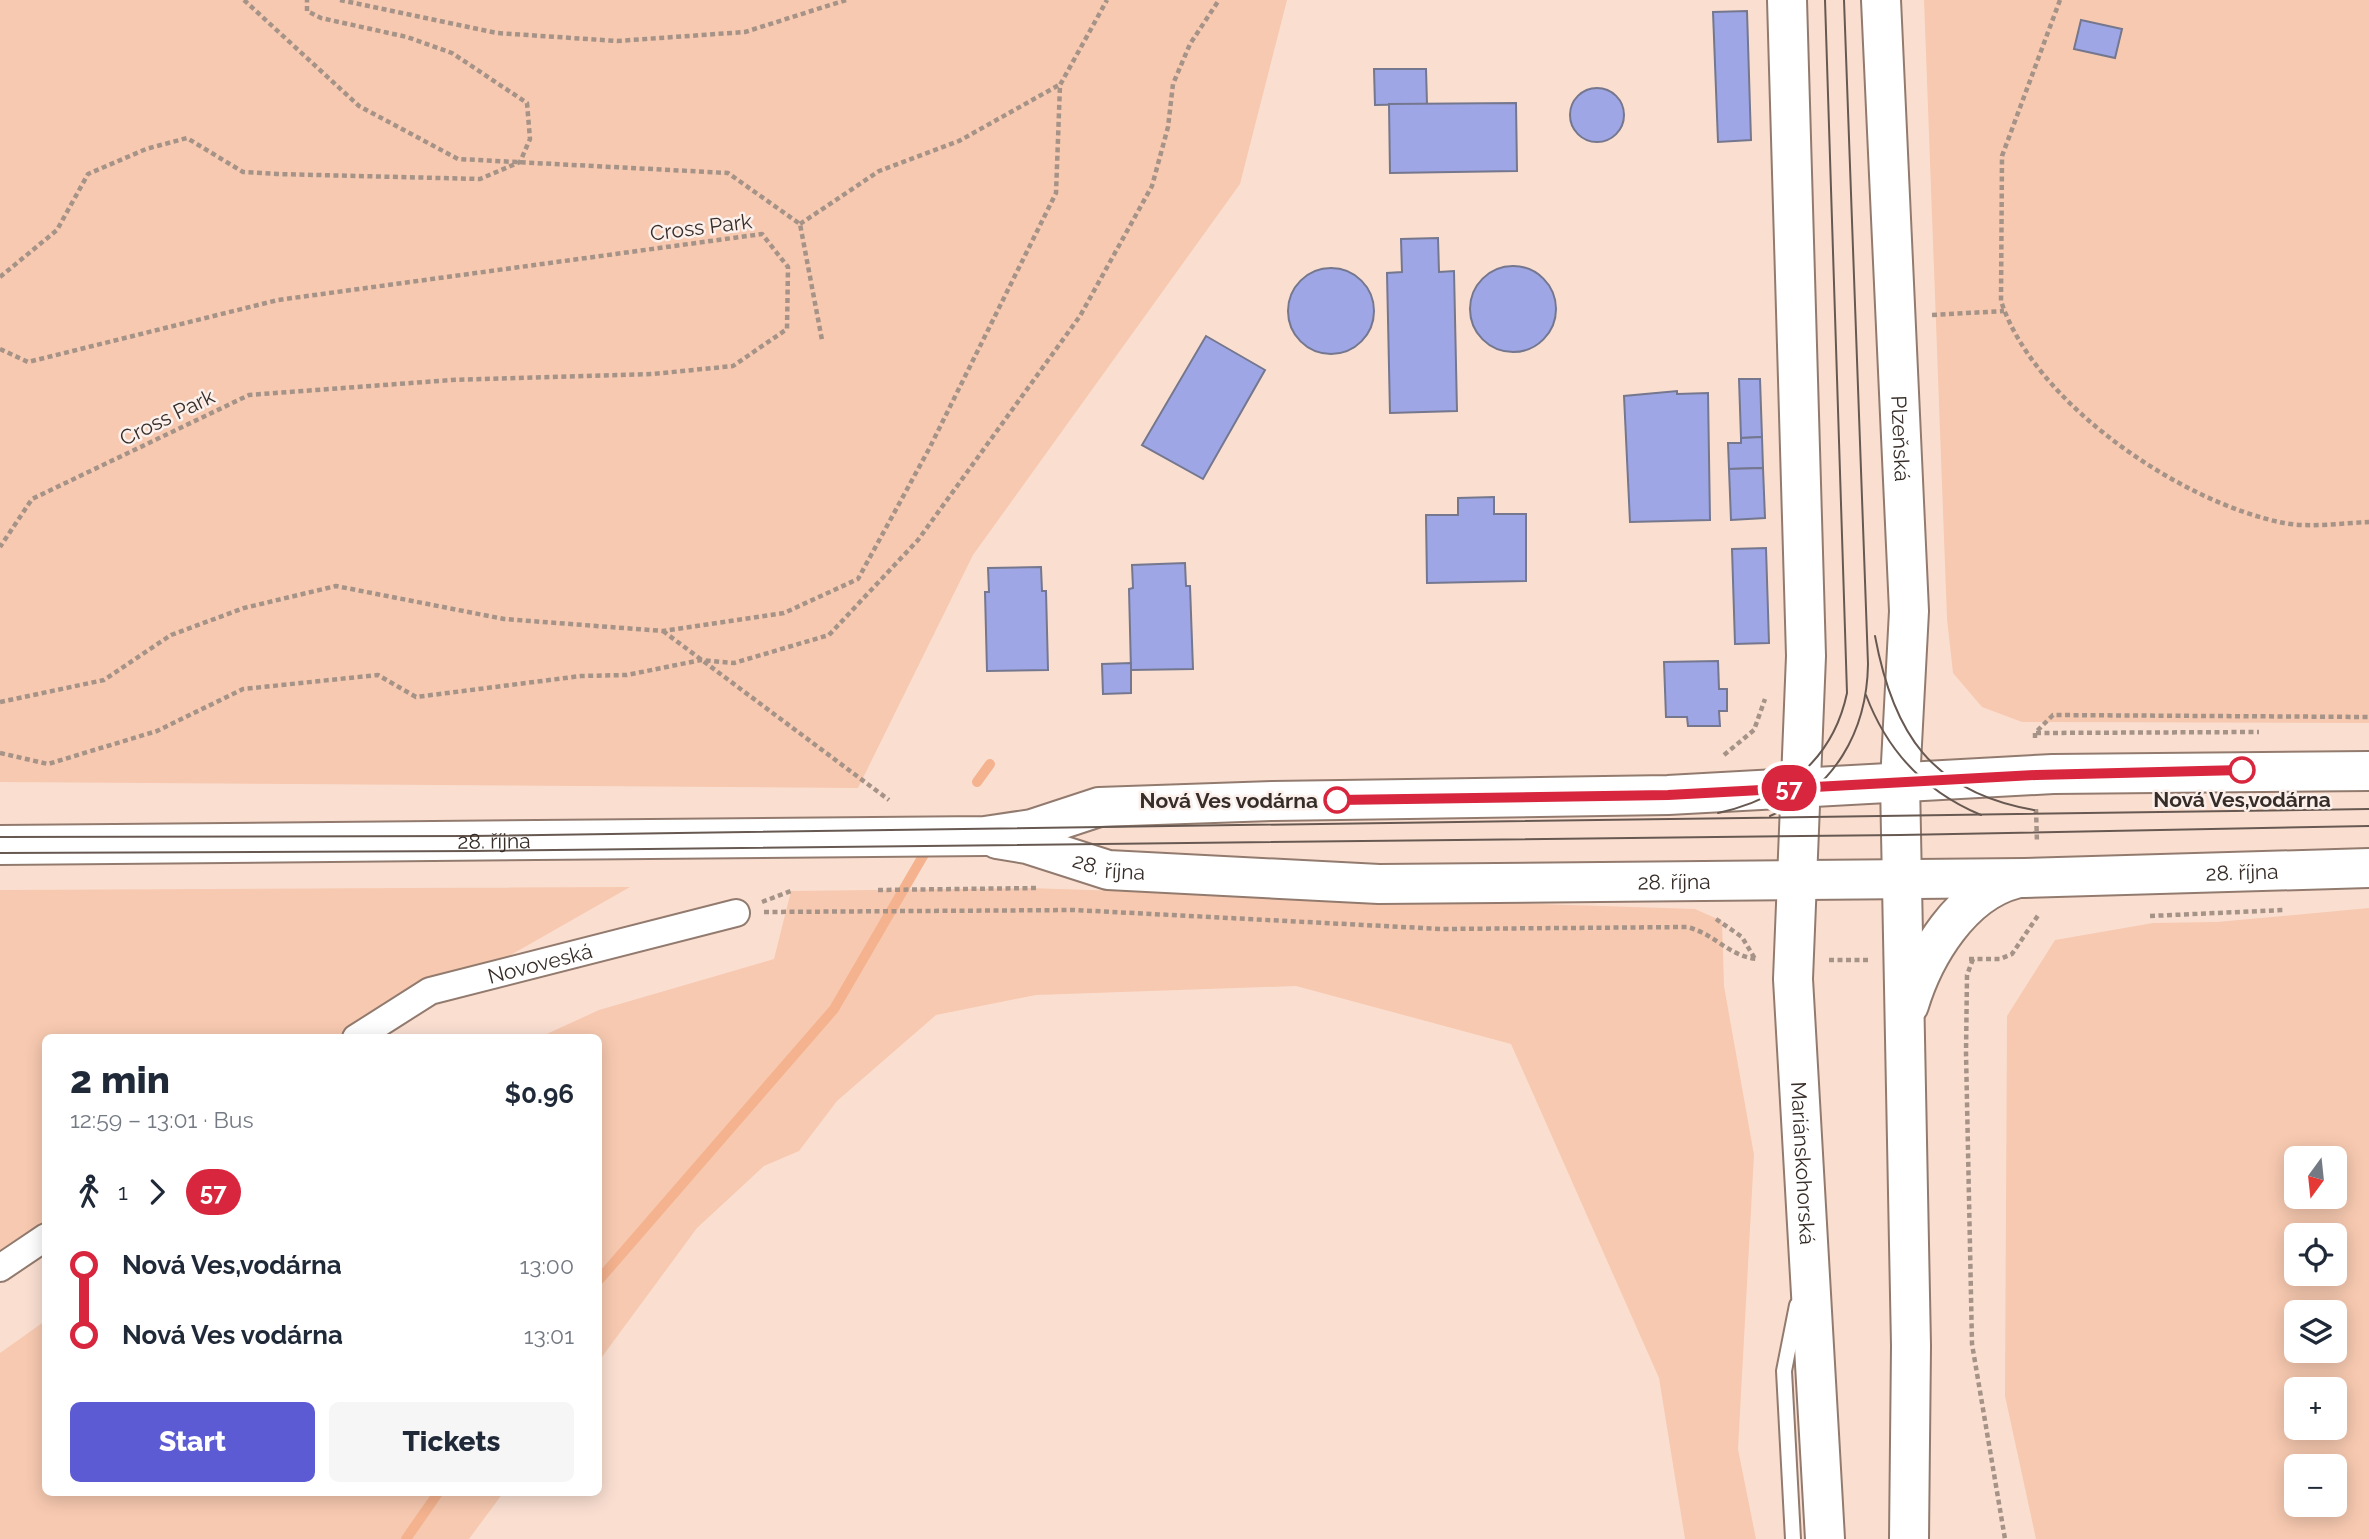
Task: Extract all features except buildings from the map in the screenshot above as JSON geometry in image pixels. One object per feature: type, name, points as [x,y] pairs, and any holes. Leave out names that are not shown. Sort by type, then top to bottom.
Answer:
[{"type":"main road","points":[[1787,0],[1806,656],[1800,787]]},
{"type":"main road","name":"Plzeňská","points":[[1881,0],[1909,611],[1900,782],[1901,878]]},
{"type":"main road","name":"28. října","points":[[0,845],[985,836],[1032,829],[1099,807],[1668,795],[2036,775],[2369,771]]},
{"type":"main road","name":"Mariánskohorská","points":[[1800,787],[1793,978],[1825,1539]]},
{"type":"main road","name":"28. října","points":[[985,836],[1027,844],[1108,870],[1379,884],[2030,878],[2369,868]]},
{"type":"main road","points":[[1901,878],[1911,1346],[1909,1539]]},
{"type":"main road","points":[[1904,1024],[1926,965],[1961,912],[1986,891],[2030,878]]},
{"type":"street","name":"Novoveská","points":[[362,1034],[430,991],[736,913]]},
{"type":"street","points":[[0,1268],[42,1240]]},
{"type":"lane","points":[[1793,1539],[1784,1371],[1809,1245]]},
{"type":"path","points":[[244,0],[359,106],[458,159],[728,173],[800,223],[822,340]]},
{"type":"path","points":[[0,277],[57,229],[88,174],[146,149],[187,138],[243,172],[480,179],[520,162],[530,139],[527,103],[452,54],[407,37],[321,18],[307,11],[307,0]]},
{"type":"path","points":[[340,0],[497,33],[617,41],[745,32],[846,0]]},
{"type":"path","points":[[0,702],[104,680],[171,635],[244,608],[336,586],[504,619],[663,631],[784,613],[858,579],[929,449],[1056,193],[1060,85],[1107,0]]},
{"type":"path","points":[[0,753],[48,764],[157,731],[243,689],[379,675],[416,697],[581,676],[627,675],[701,660],[734,663],[829,635],[918,540],[1080,316],[1152,186],[1168,127],[1173,85],[1186,54],[1219,0]]},
{"type":"path","points":[[2060,0],[2002,156],[2001,301],[2024,349],[2071,404],[2134,455],[2188,490],[2258,516],[2287,523],[2369,522]]},
{"type":"path","points":[[800,223],[879,170],[959,141],[1060,85]]},
{"type":"path","name":"Cross Park","points":[[0,349],[28,362],[278,300],[762,234],[788,267],[787,329],[733,366],[653,374],[450,380],[249,395],[32,499],[0,547]]},
{"type":"path","points":[[1896,317],[2004,312]]},
{"type":"path","points":[[663,631],[890,801]]},
{"type":"path","points":[[1713,763],[1754,730],[1766,695]]},
{"type":"path","points":[[2005,1539],[1972,1344],[1967,975],[1973,959],[2000,960],[2012,954],[2039,918],[2030,878],[2036,775],[2035,733],[2053,715],[2369,717]]},
{"type":"path","points":[[2035,733],[2264,732]]},
{"type":"path","points":[[878,890],[929,889]]},
{"type":"path","points":[[736,913],[1074,910],[1442,929],[1687,927],[1713,936],[1735,954],[1755,959]]},
{"type":"shaded area","points":[[0,0],[1287,0],[1240,184],[973,555],[858,788],[0,782]]},
{"type":"shaded area","points":[[1924,0],[2369,0],[2369,723],[2022,722],[1982,707],[1953,673],[1947,619]]},
{"type":"shaded area","points":[[630,887],[372,1034],[42,1034],[42,1230],[0,1260],[0,890]]},
{"type":"shaded area","points":[[1028,888],[1695,909],[1722,921],[1724,986],[1754,1155],[1738,1449],[1756,1539],[1685,1539],[1659,1378],[1511,1044],[1296,986],[1036,995],[936,1015],[837,1101],[799,1151],[764,1166],[697,1228],[602,1357],[602,1034],[547,1034],[599,1010],[774,959],[791,891]]},
{"type":"shaded area","points":[[2369,908],[2369,1539],[2036,1539],[2005,1396],[2007,1016],[2055,940],[2153,923],[2217,922]]},
{"type":"shaded area","points":[[42,1323],[42,1496],[501,1496],[469,1539],[0,1539],[0,1353]]},
{"type":"waterway","points":[[977,782],[990,764]]},
{"type":"waterway","points":[[602,1276],[834,1009],[930,844]]},
{"type":"waterway","points":[[406,1539],[436,1496]]},
{"type":"tram line","points":[[1718,813],[1764,798],[1802,773],[1830,738],[1847,693],[1825,0]]},
{"type":"tram line","points":[[1770,816],[1793,805],[1829,774],[1853,735],[1866,689],[1868,664],[1844,0]]},
{"type":"tram line","points":[[1875,636],[1893,702],[1906,729],[1923,753],[1943,773],[1968,789],[1998,801],[2034,810]]},
{"type":"tram line","points":[[1866,695],[1885,734],[1911,767],[1943,794],[1981,815]]},
{"type":"tram line","points":[[0,837],[471,836],[2369,809]]},
{"type":"tram line","points":[[0,853],[473,851],[1900,835],[2369,826]]},
{"type":"bus line","name":"57","points":[[1337,800],[1668,795],[2036,775],[2242,770]]},
{"type":"place","name":"Nová Ves,vodárna","points":[[2242,770]]},
{"type":"place","name":"Nová Ves vodárna","points":[[1337,800]]}]
